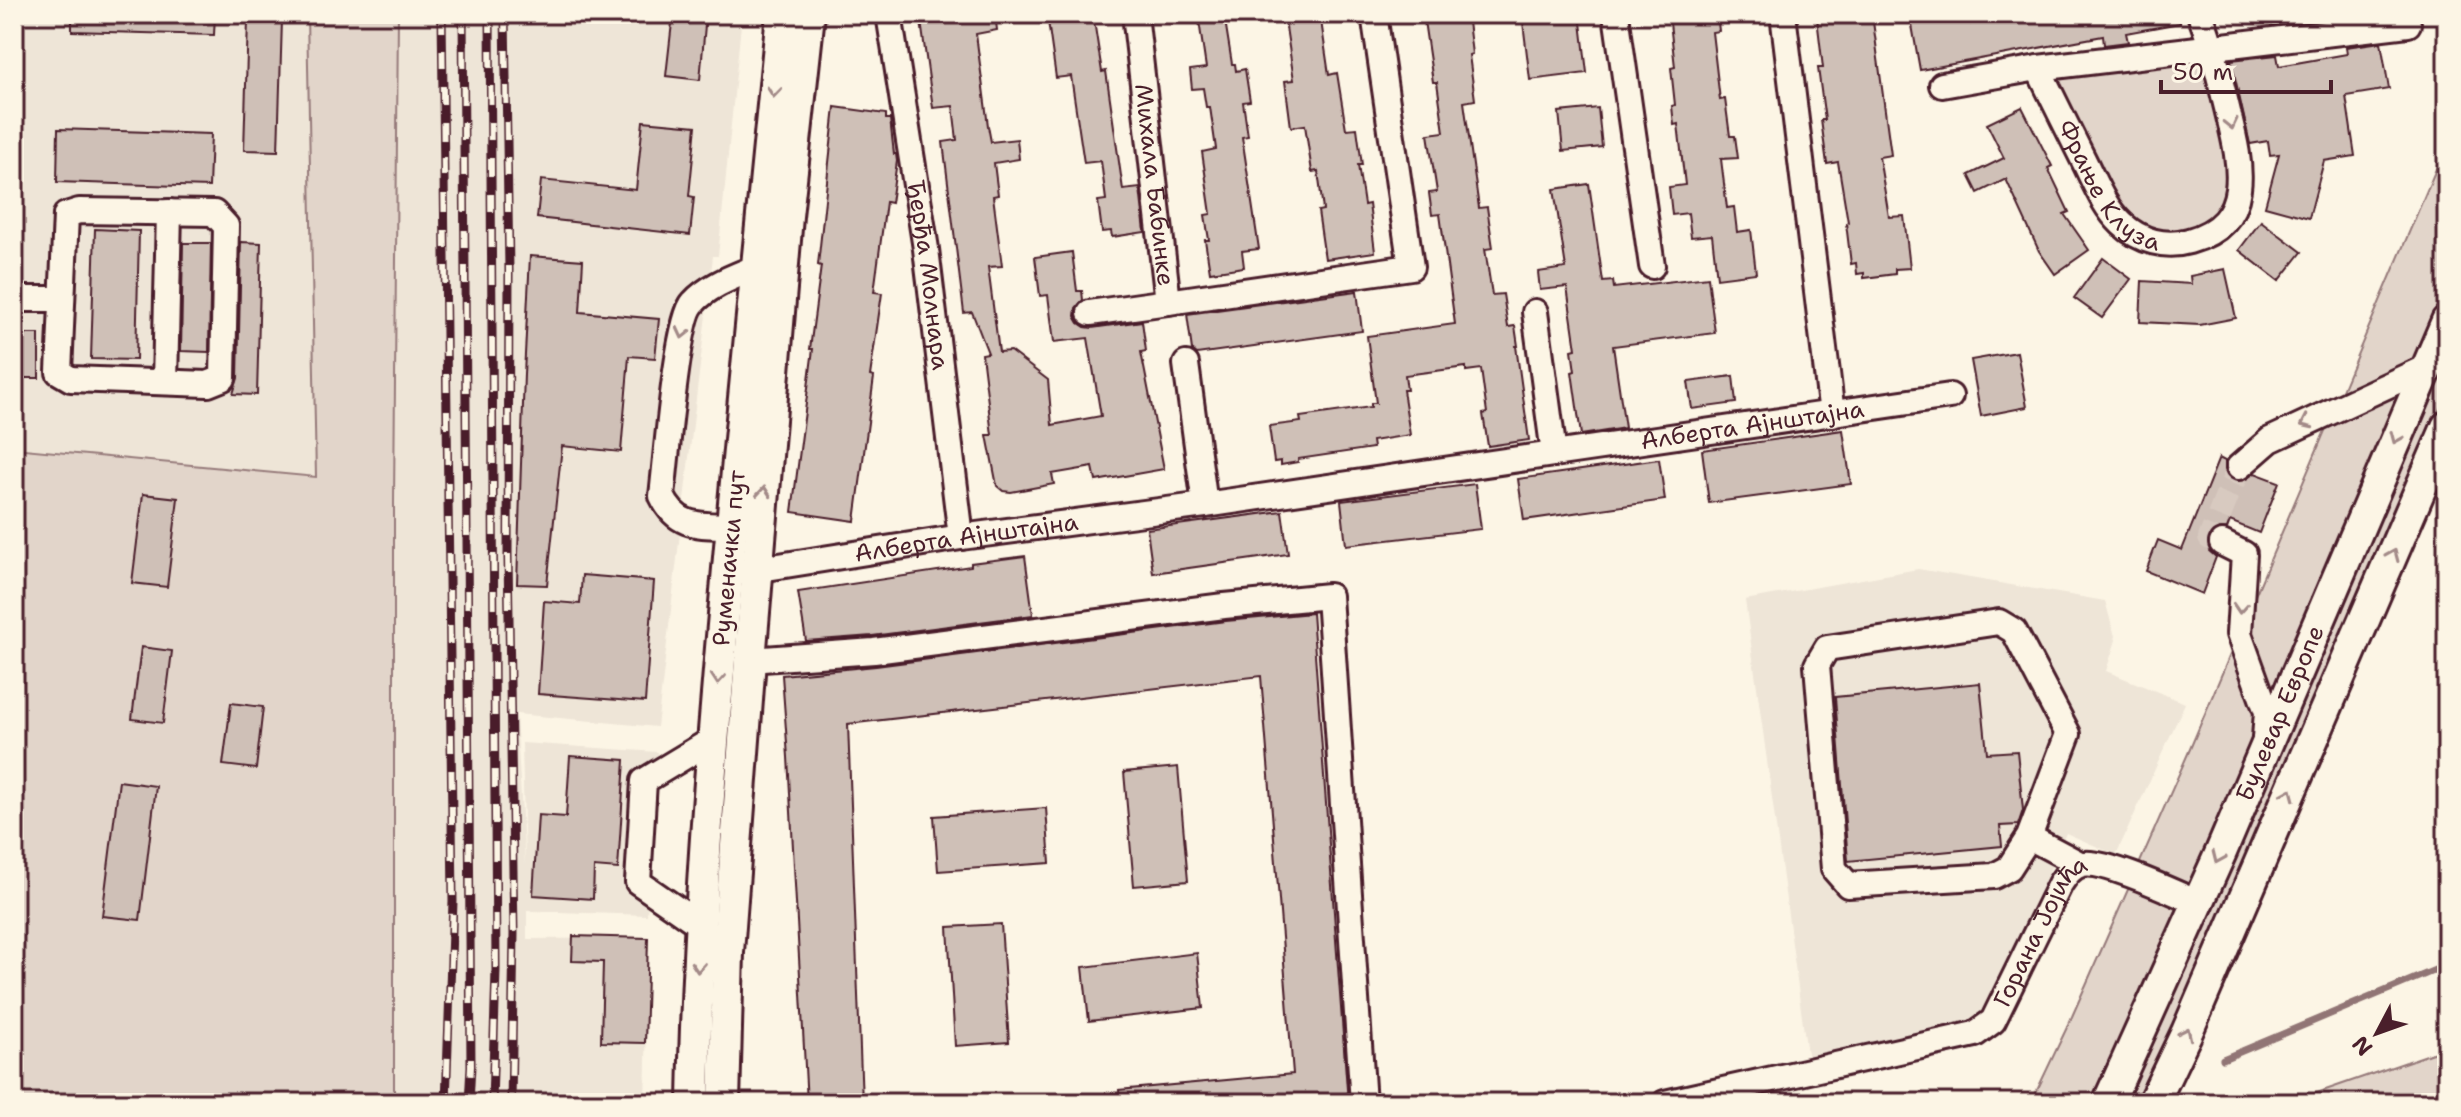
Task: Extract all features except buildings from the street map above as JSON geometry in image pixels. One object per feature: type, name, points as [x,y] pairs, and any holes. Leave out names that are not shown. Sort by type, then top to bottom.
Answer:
[{"type":"main road","name":"Руменачки пут","points":[[694,1103],[695,1000],[712,740],[730,526],[782,14]]},
{"type":"main road","name":"Руменачки пут","points":[[724,1103],[728,952],[750,660],[786,231],[809,14]]},
{"type":"main road","name":"Булевар Европе","points":[[2108,1103],[2198,903],[2447,321]]},
{"type":"main road","name":"Булевар Европе","points":[[2153,1103],[2187,1032],[2447,427]]},
{"type":"street","name":"Ђерђа Молнара","points":[[889,14],[926,249],[961,537]]},
{"type":"street","name":"Михала Бабинке","points":[[1135,14],[1168,302],[1411,267],[1374,14]]},
{"type":"street","points":[[1616,14],[1652,266]]},
{"type":"street","points":[[1783,14],[1832,414]]},
{"type":"street","name":"Фрање Клуза","points":[[2038,68],[2099,192],[2116,218],[2134,234],[2155,242],[2179,244],[2201,237],[2220,224],[2234,204],[2240,182],[2239,159],[2213,48],[2200,14]]},
{"type":"street","points":[[1942,85],[2038,68],[2408,24]]},
{"type":"street","points":[[79,211],[169,212],[214,213],[226,226],[223,378],[208,384],[71,379],[59,372],[66,215],[79,211]]},
{"type":"street","points":[[165,382],[169,212]]},
{"type":"street","points":[[730,526],[690,524],[670,512],[662,496],[681,333],[691,304],[718,284],[757,267]]},
{"type":"street","points":[[14,299],[62,299]]},
{"type":"street","points":[[1090,313],[1168,302]]},
{"type":"street","points":[[1535,312],[1554,454]]},
{"type":"street","points":[[1186,364],[1205,505]]},
{"type":"street","points":[[2239,467],[2270,440],[2427,367]]},
{"type":"street","name":"Алберта Ајнштајна","points":[[727,574],[961,537],[1205,505],[1950,396]]},
{"type":"street","points":[[2222,543],[2244,554],[2239,634],[2267,712],[2265,748]]},
{"type":"street","points":[[750,660],[874,651],[1224,606],[1329,596],[1363,1103]]},
{"type":"street","points":[[1999,622],[2014,631],[2068,734],[2029,837],[2009,868],[1994,876],[1848,885],[1834,869],[1817,665],[1827,648],[1999,622]]},
{"type":"street","points":[[700,925],[638,882],[644,781],[712,740]]},
{"type":"street","points":[[2029,837],[2080,864]]},
{"type":"street","name":"Горана Јојића","points":[[1665,1103],[1975,1034],[1993,1021],[2060,884],[2068,872],[2080,864],[2128,874],[2198,903]]},
{"type":"shaded area","points":[[14,14],[742,14],[718,256],[713,256],[657,727],[516,714],[525,865],[522,743],[658,752],[647,915],[527,911],[527,939],[649,938],[645,1103],[14,1103]]},
{"type":"shaded area","points":[[307,14],[398,14],[394,1103],[14,1103],[14,448],[316,477]]},
{"type":"shaded area","points":[[2213,48],[2239,159],[2211,231],[2134,234],[2038,69]]},
{"type":"shaded area","points":[[2447,143],[2447,292],[2285,673],[2095,1103],[2031,1103],[2190,749]]},
{"type":"shaded area","points":[[2447,355],[2447,394],[2239,887],[2140,1103],[2121,1103]]},
{"type":"shaded area","points":[[1918,569],[2105,601],[2116,640],[2106,671],[2185,703],[2116,855],[2066,833],[1987,1012],[1948,1032],[1808,1061],[1745,600]]},
{"type":"shaded area","points":[[2447,1048],[2447,1103],[2288,1103]]},
{"type":"waterway","points":[[2223,1059],[2447,965]]},
{"type":"tunnel","points":[[2222,543],[2210,538],[2239,467]]},
{"type":"railway","points":[[442,14],[453,901],[446,1103]]},
{"type":"railway","points":[[463,14],[469,1103]]},
{"type":"railway","points":[[490,14],[496,970],[492,1103]]},
{"type":"railway","points":[[505,14],[514,934],[511,1103]]}]
